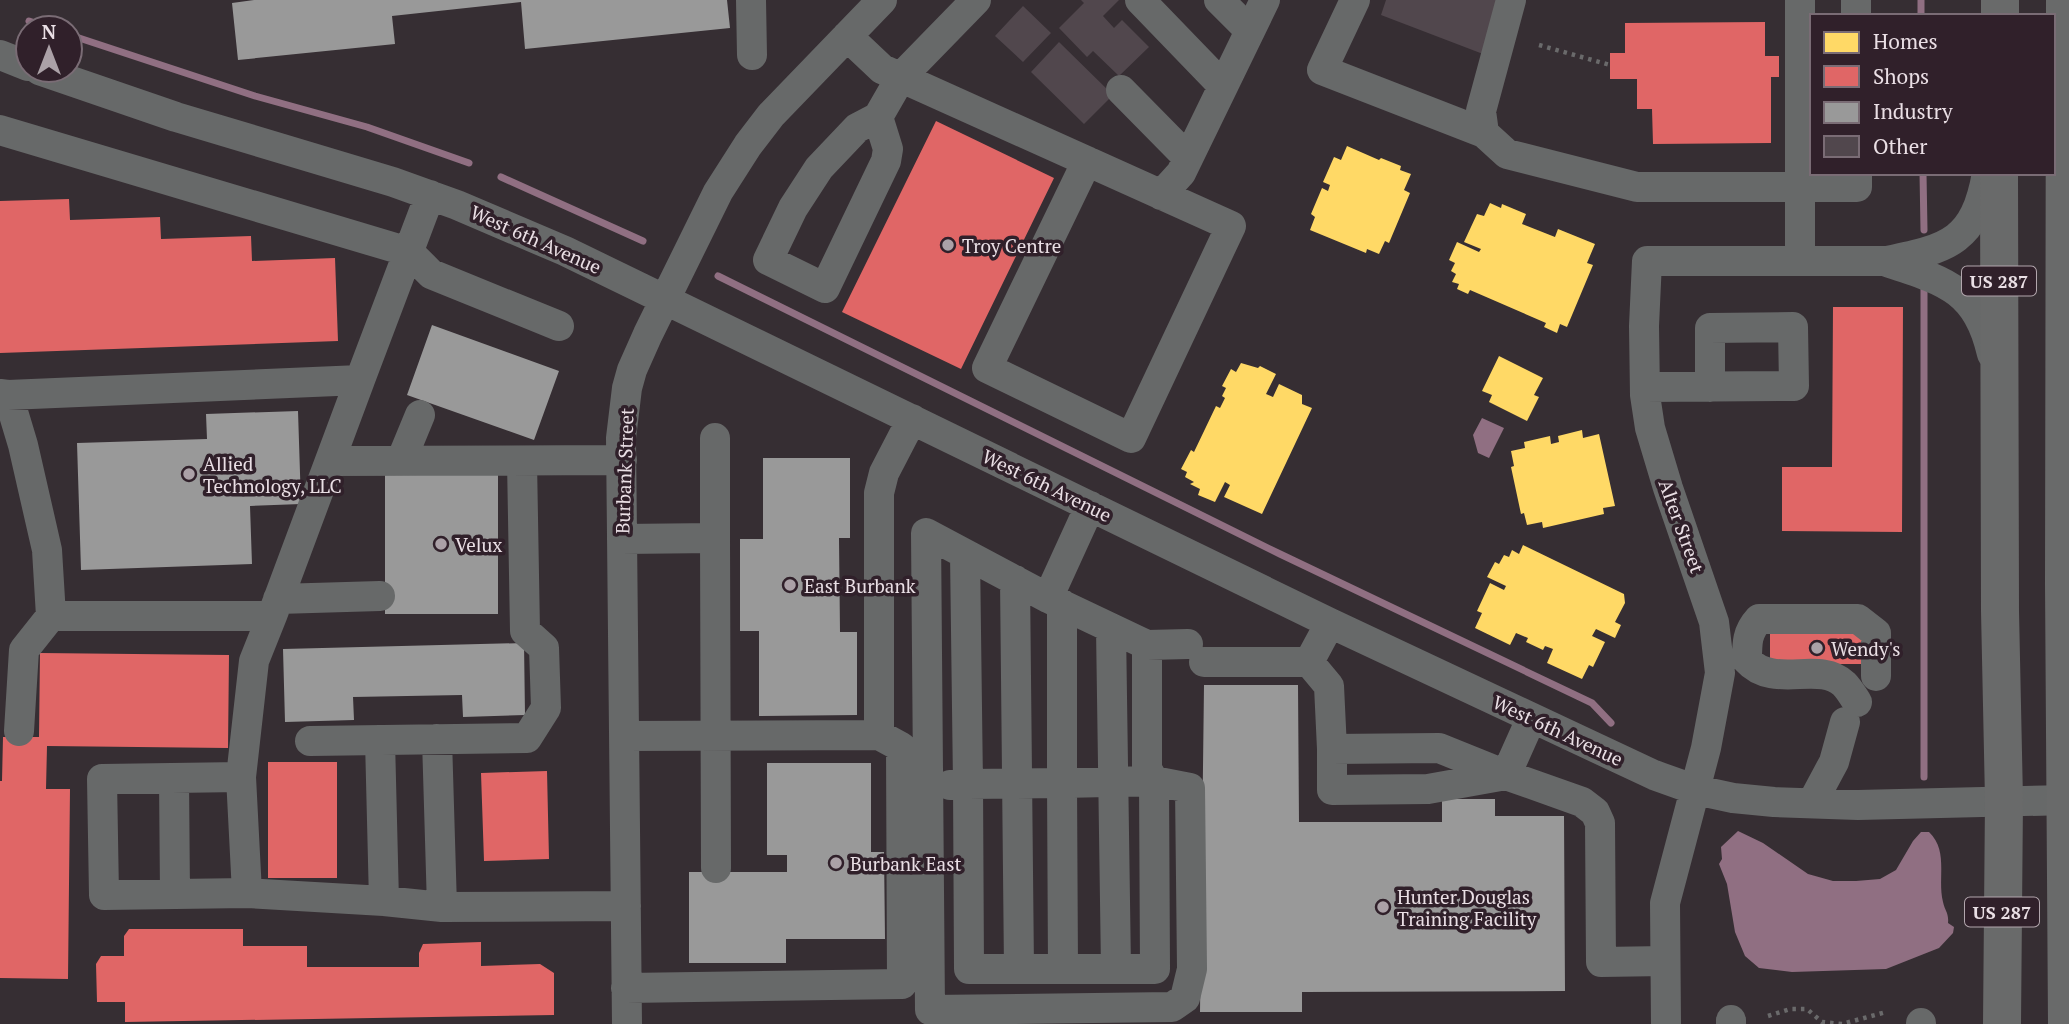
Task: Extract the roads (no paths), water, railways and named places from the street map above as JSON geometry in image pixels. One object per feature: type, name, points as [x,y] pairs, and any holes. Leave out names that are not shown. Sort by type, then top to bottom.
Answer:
[{"type":"main road","name":"US 287","points":[[2065,0],[2064,584],[2068,800],[2067,1024]]},
{"type":"main road","name":"US 287","points":[[1999,175],[2000,611],[2004,800],[2002,1024]]},
{"type":"street","points":[[751,0],[752,55]]},
{"type":"street","name":"Burbank Street","points":[[627,1024],[621,438],[627,388],[632,370],[718,192],[748,145],[771,116],[882,0]]},
{"type":"street","points":[[878,117],[888,149],[886,161],[825,288],[768,260],[793,208],[819,168],[857,128],[878,117],[901,77],[976,0]]},
{"type":"street","points":[[1140,0],[1223,86]]},
{"type":"street","points":[[1219,0],[1250,31]]},
{"type":"street","points":[[1161,195],[1181,173],[1265,0]]},
{"type":"street","points":[[1355,0],[1322,71],[1484,132],[1507,154],[1637,187],[1857,187],[1857,175]]},
{"type":"street","points":[[1484,132],[1481,111],[1511,0]]},
{"type":"street","points":[[1800,0],[1800,261]]},
{"type":"street","points":[[847,36],[882,69],[901,77],[1231,226],[1131,438],[987,368],[1087,161]]},
{"type":"street","name":"West 6th Avenue","points":[[80,84],[176,117],[430,195],[565,251],[1330,623],[1654,775],[1696,790],[1733,798],[1812,803],[1858,805],[2068,800]]},
{"type":"street","points":[[1121,90],[1188,158]]},
{"type":"street","points":[[0,130],[409,252],[431,274],[559,326]]},
{"type":"street","name":"Alter Street","points":[[1666,1024],[1665,903],[1696,790],[1720,673],[1714,622],[1657,455],[1645,387],[1647,261],[1887,261],[1923,254],[1942,247],[1961,235],[1971,224],[1980,207],[1987,175]]},
{"type":"street","points":[[247,893],[241,777],[254,661],[430,195]]},
{"type":"street","name":"Alter Street","points":[[1887,261],[1939,280],[1963,296],[1976,310],[1984,326],[2000,389]]},
{"type":"street","points":[[19,731],[24,650],[51,616],[47,550],[23,445],[4,395],[360,380]]},
{"type":"street","points":[[1645,387],[1710,387]]},
{"type":"street","points":[[401,461],[419,415]]},
{"type":"street","points":[[879,735],[879,492],[884,473],[912,419]]},
{"type":"street","points":[[715,438],[716,868]]},
{"type":"street","points":[[330,461],[622,460]]},
{"type":"street","points":[[310,741],[527,738],[546,708],[544,649],[525,631],[522,461]]},
{"type":"street","points":[[1063,970],[1062,783],[1055,601],[1090,506]]},
{"type":"street","points":[[928,786],[1154,780],[1190,788],[1192,969],[1185,998],[1172,1007],[930,1010],[928,786],[926,533],[1055,601],[1147,645],[1196,653],[1309,662],[1329,686],[1332,790],[1428,789],[1506,775]]},
{"type":"street","points":[[622,539],[715,538]]},
{"type":"street","points":[[965,554],[969,970],[1192,969]]},
{"type":"street","points":[[1015,580],[1018,970]]},
{"type":"street","points":[[51,616],[275,607],[380,596]]},
{"type":"street","points":[[1812,803],[1834,762],[1851,712],[1846,685],[1837,678],[1823,675],[1766,674],[1755,669],[1747,660],[1746,638],[1759,619],[1858,619],[1876,633],[1875,676]]},
{"type":"street","points":[[1309,662],[1330,623]]},
{"type":"street","points":[[1111,628],[1116,970]]},
{"type":"street","points":[[1147,645],[1147,769],[1154,780],[1155,970]]},
{"type":"street","points":[[1506,775],[1531,719]]},
{"type":"street","points":[[624,736],[879,735],[901,747],[902,984],[626,988]]},
{"type":"street","points":[[437,739],[442,907]]},
{"type":"street","points":[[380,740],[384,901]]},
{"type":"street","points":[[1332,749],[1439,748],[1582,802],[1595,811],[1601,823],[1601,961],[1665,961]]},
{"type":"street","points":[[241,777],[102,779],[104,895],[247,893],[442,907],[626,906]]},
{"type":"street","points":[[174,778],[175,894]]},
{"type":"waterway","points":[[1921,0],[1921,14]]},
{"type":"waterway","points":[[84,40],[255,96],[367,127],[469,163]]},
{"type":"waterway","points":[[1923,175],[1924,230]]},
{"type":"waterway","points":[[501,177],[643,241]]},
{"type":"waterway","points":[[718,276],[1280,554],[1592,703],[1611,723]]},
{"type":"waterway","points":[[1924,288],[1924,777]]},
{"type":"place","name":"Troy Centre","points":[[948,245]]},
{"type":"place","name":"Allied Technology, LLC","points":[[189,474]]},
{"type":"place","name":"Velux","points":[[441,544]]},
{"type":"place","name":"East Burbank","points":[[790,585]]},
{"type":"place","name":"Wendy's","points":[[1817,648]]},
{"type":"place","name":"Burbank East","points":[[836,863]]},
{"type":"place","name":"Hunter Douglas Training Facility","points":[[1383,907]]}]
